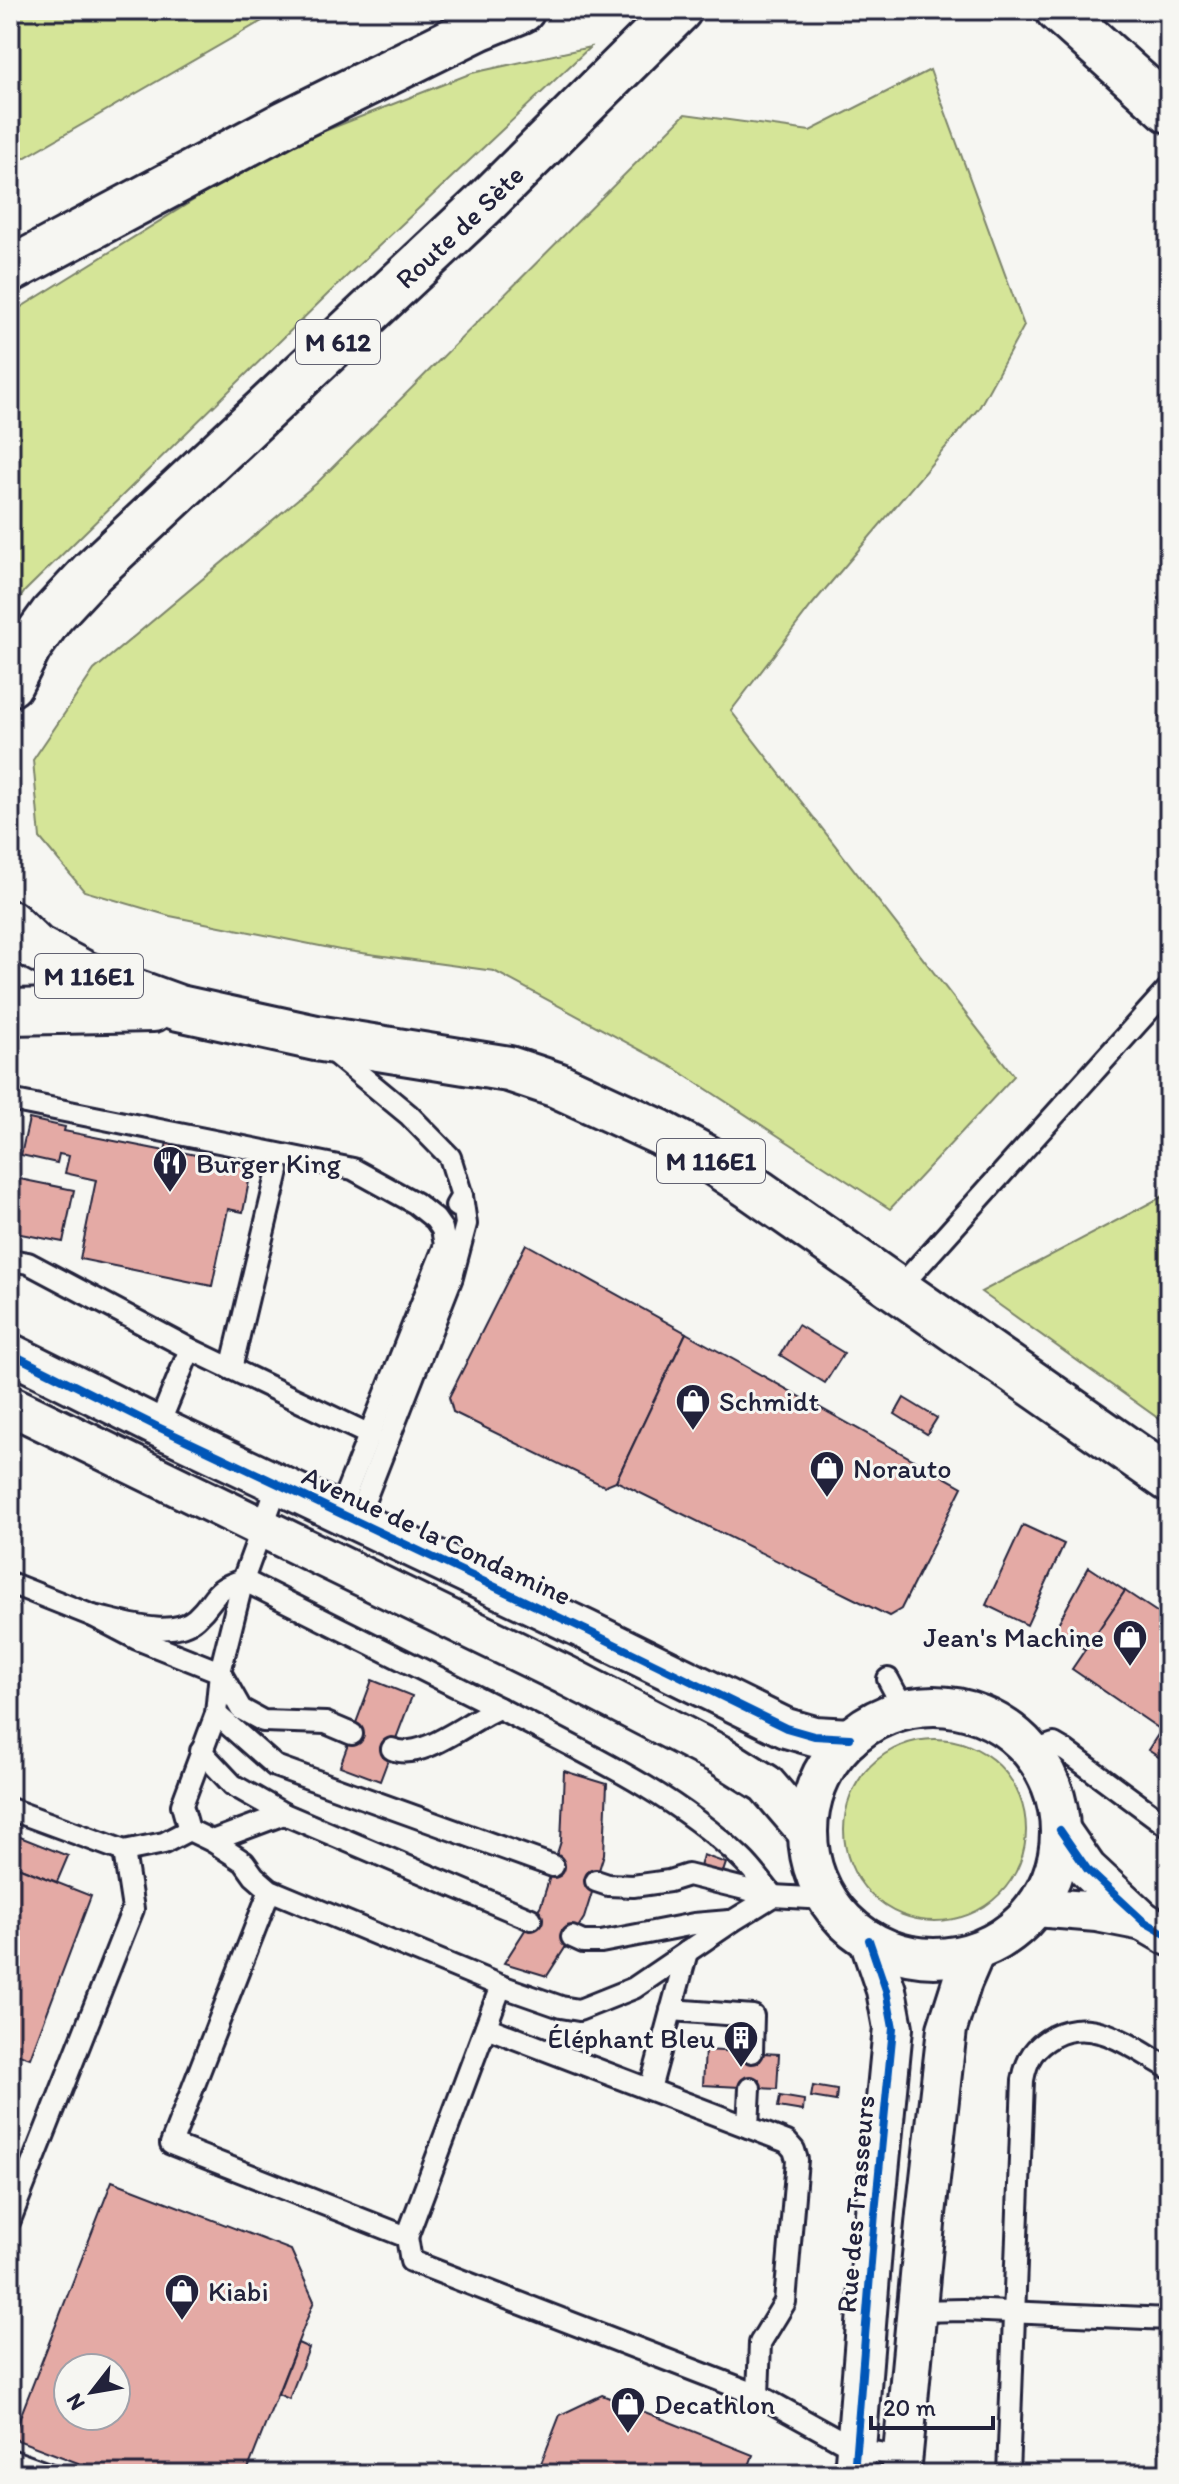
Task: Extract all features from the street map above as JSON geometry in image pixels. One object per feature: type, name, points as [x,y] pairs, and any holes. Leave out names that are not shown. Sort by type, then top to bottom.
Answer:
[{"type":"main road","points":[[10,270],[286,123],[478,28],[522,10]]},
{"type":"main road","name":"Route de Sète","points":[[10,684],[29,647],[52,615],[92,572],[483,205],[679,10]]},
{"type":"main road","points":[[1058,10],[1169,110]]},
{"type":"main road","name":"M 116E1","points":[[10,923],[36,948],[85,974],[179,1008],[316,1038],[509,1069],[557,1085],[659,1132],[707,1158],[1169,1479]]},
{"type":"main road","name":"M 116E1","points":[[10,1012],[179,1008]]},
{"type":"street","name":"Avenue de la Condamine","points":[[10,1353],[786,1728],[814,1736],[850,1738]]},
{"type":"street","points":[[10,1405],[565,1675],[718,1754],[766,1784],[808,1833]]},
{"type":"street","points":[[896,1694],[974,1712],[1005,1728],[1031,1752],[1053,1788],[1060,1830],[1054,1871],[1036,1907],[1009,1934],[975,1952],[948,1958],[921,1958],[894,1952],[869,1940],[846,1922],[827,1899],[813,1867],[808,1833],[810,1806],[818,1781],[832,1758],[850,1738],[875,1720],[896,1694]]},
{"type":"street","points":[[1060,1830],[1087,1869],[1156,1928]]},
{"type":"street","points":[[1036,1907],[1097,1912],[1156,1928]]},
{"type":"street","name":"Rue des Trasseurs","points":[[855,2462],[893,2028],[886,1990],[869,1940]]},
{"type":"street","points":[[902,2465],[947,2029],[975,1952]]},
{"type":"lane","points":[[898,1289],[1169,988]]},
{"type":"lane","points":[[316,1038],[409,1115],[450,1157],[462,1196],[466,1224],[452,1277],[347,1517]]},
{"type":"lane","points":[[10,1100],[353,1169],[415,1203],[435,1219],[442,1229],[445,1245],[370,1435],[347,1517]]},
{"type":"lane","points":[[231,1369],[278,1171]]},
{"type":"lane","points":[[435,1219],[452,1212],[462,1196]]},
{"type":"lane","points":[[10,1260],[28,1263],[190,1349],[370,1435]]},
{"type":"lane","points":[[158,1427],[190,1349]]},
{"type":"lane","points":[[278,1484],[243,1580],[220,1672],[216,1714],[182,1805],[189,1830],[244,1862],[270,1890],[501,1986],[561,2007],[579,2010],[634,1988],[773,1896]]},
{"type":"lane","points":[[93,1616],[164,1630],[186,1626],[221,1586],[243,1580],[623,1773],[694,1818],[743,1860],[773,1896]]},
{"type":"lane","points":[[10,1583],[220,1672],[241,1709],[263,1721],[326,1723],[352,1734]]},
{"type":"lane","points":[[392,1749],[400,1753],[434,1744],[499,1708]]},
{"type":"lane","points":[[216,1714],[275,1766],[553,1866]]},
{"type":"lane","points":[[1031,1752],[1054,1744],[1169,1827]]},
{"type":"lane","points":[[201,1751],[233,1785],[284,1814],[531,1919]]},
{"type":"lane","points":[[10,1809],[124,1851],[164,1843],[189,1830]]},
{"type":"lane","points":[[212,1841],[284,1814]]},
{"type":"lane","points":[[10,2220],[133,1909],[124,1851]]},
{"type":"lane","points":[[596,1881],[633,1886],[688,1875],[773,1896],[827,1899]]},
{"type":"lane","points":[[270,1890],[171,2144],[407,2237]]},
{"type":"lane","points":[[572,1937],[583,1942],[601,1942],[694,1924],[734,1920]]},
{"type":"lane","points":[[650,2089],[687,1952]]},
{"type":"lane","points":[[501,1986],[407,2237],[411,2261],[758,2395],[855,2462],[902,2465]]},
{"type":"lane","points":[[671,2010],[753,2016],[752,2052]]},
{"type":"lane","points":[[486,2027],[787,2142],[794,2150],[797,2160],[785,2302],[760,2343],[758,2395]]},
{"type":"lane","points":[[1008,2474],[1026,2062],[1042,2043],[1063,2032],[1088,2028],[1117,2039],[1169,2068]]},
{"type":"lane","points":[[748,2127],[750,2088]]},
{"type":"lane","points":[[917,2311],[1169,2319]]},
{"type":"lane","points":[[14,2466],[48,2474]]},
{"type":"green space","points":[[10,10],[281,10],[10,166]]},
{"type":"green space","points":[[590,47],[330,292],[25,591],[10,613],[10,314],[271,152],[472,73]]},
{"type":"green space","points":[[930,70],[1024,326],[979,408],[811,606],[731,711],[1014,1076],[890,1209],[676,1069],[494,971],[340,950],[170,916],[84,891],[40,838],[33,760],[94,670],[317,483],[685,114],[810,131]]},
{"type":"green space","points":[[1169,1193],[1169,1426],[981,1292]]},
{"type":"green space","points":[[935,1739],[970,1746],[999,1766],[1019,1795],[1026,1830],[1019,1865],[999,1894],[970,1914],[935,1921],[900,1914],[871,1894],[851,1865],[844,1830],[851,1795],[871,1766],[900,1746]]},
{"type":"building","name":"Burger King","points":[[29,1119],[65,1127],[64,1131],[165,1151],[167,1142],[182,1145],[181,1152],[225,1161],[227,1154],[247,1158],[245,1170],[251,1171],[243,1212],[228,1209],[212,1286],[80,1259],[96,1180],[65,1173],[69,1156],[59,1154],[57,1163],[21,1155]]},
{"type":"building","points":[[10,1177],[74,1190],[63,1242],[10,1232]]},
{"type":"building","points":[[526,1244],[686,1333],[616,1481],[604,1486],[453,1412],[449,1397]]},
{"type":"building","points":[[798,1325],[844,1353],[825,1383],[780,1355]]},
{"type":"building","points":[[686,1333],[962,1487],[901,1609],[889,1616],[616,1481]]},
{"type":"building","points":[[904,1398],[937,1418],[927,1434],[895,1414]]},
{"type":"building","points":[[1023,1525],[1064,1544],[1027,1625],[986,1605]]},
{"type":"building","points":[[1089,1567],[1125,1591],[1086,1650],[1055,1629]]},
{"type":"building","points":[[1125,1591],[1169,1620],[1169,1764],[1148,1750],[1161,1730],[1072,1669]]},
{"type":"building","points":[[372,1680],[412,1696],[380,1781],[340,1766]]},
{"type":"building","points":[[564,1771],[607,1784],[604,1854],[584,1918],[547,1976],[504,1963],[541,1905],[561,1841]]},
{"type":"building","points":[[10,1833],[68,1856],[57,1882],[10,1864]]},
{"type":"building","points":[[703,1855],[726,1863],[722,1875],[700,1867]]},
{"type":"building","points":[[10,1864],[91,1896],[30,2058],[10,2051]]},
{"type":"building","name":"Éléphant Bleu","points":[[705,2050],[779,2054],[777,2089],[703,2085]]},
{"type":"building","points":[[813,2086],[837,2090],[836,2101],[811,2097]]},
{"type":"building","points":[[780,2096],[804,2100],[803,2111],[778,2107]]},
{"type":"building","name":"Kiabi","points":[[112,2181],[291,2250],[314,2301],[246,2474],[107,2474],[12,2438]]},
{"type":"building","points":[[298,2343],[309,2348],[289,2399],[278,2394]]},
{"type":"building","name":"Decathlon","points":[[602,2395],[753,2455],[746,2474],[537,2474],[560,2415]]},
{"type":"cycle path","points":[[10,1353],[786,1728],[814,1736],[850,1738]]},
{"type":"cycle path","points":[[1060,1830],[1087,1869],[1143,1921],[1169,1936]]},
{"type":"cycle path","points":[[854,2474],[893,2028],[886,1990],[869,1940]]},
{"type":"place","name":"Burger King","points":[[170,1194]]},
{"type":"place","name":"Schmidt","points":[[693,1432]]},
{"type":"place","name":"Norauto","points":[[827,1499]]},
{"type":"place","name":"Jean's Machine","points":[[1130,1668]]},
{"type":"place","name":"Éléphant Bleu","points":[[741,2069]]},
{"type":"place","name":"Kiabi","points":[[182,2322]]},
{"type":"place","name":"Decathlon","points":[[628,2435]]}]
